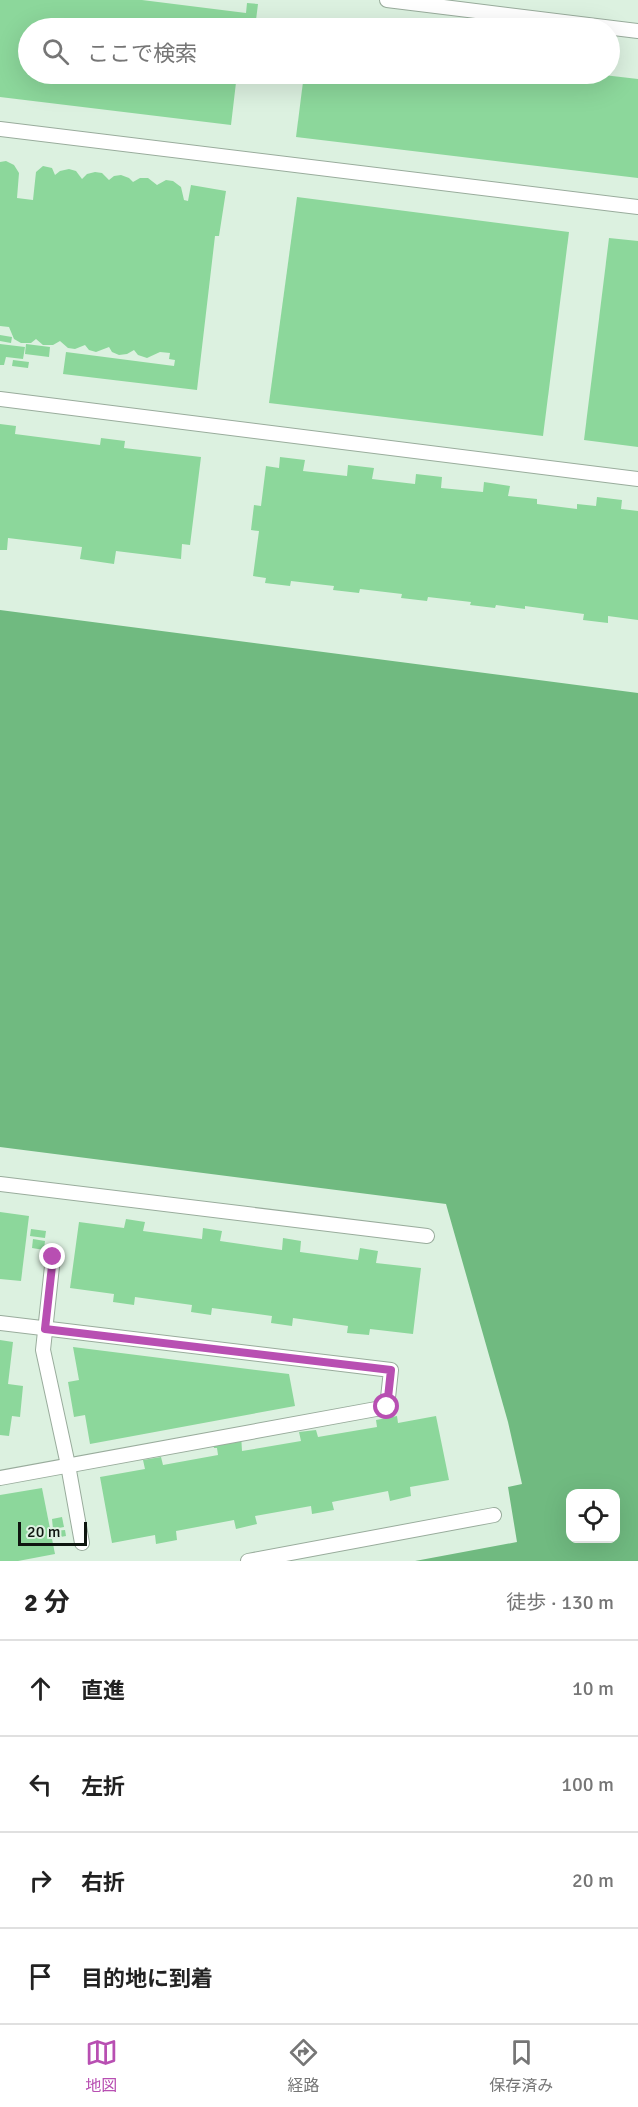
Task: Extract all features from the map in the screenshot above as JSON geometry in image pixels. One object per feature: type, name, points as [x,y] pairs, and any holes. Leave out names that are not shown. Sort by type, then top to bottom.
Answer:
[{"type":"lane","points":[[387,0],[533,18]]},
{"type":"lane","points":[[620,29],[638,31]]},
{"type":"lane","points":[[0,129],[638,207]]},
{"type":"lane","points":[[0,399],[638,479]]},
{"type":"lane","points":[[0,1184],[428,1236]]},
{"type":"lane","points":[[53,1257],[43,1350],[82,1543]]},
{"type":"lane","points":[[0,1323],[391,1370],[387,1407],[0,1478]]},
{"type":"lane","points":[[248,1561],[494,1515]]},
{"type":"shaded area","points":[[0,610],[638,693],[638,1561],[415,1561],[517,1542],[508,1487],[522,1484],[508,1422],[446,1204],[0,1147]]},
{"type":"building","points":[[0,0],[142,0],[246,13],[247,3],[258,4],[256,18],[18,18],[18,84],[236,84],[231,125],[0,97]]},
{"type":"building","points":[[620,77],[638,79],[638,178],[296,137],[303,84],[620,84]]},
{"type":"building","points":[[6,161],[14,165],[19,173],[17,198],[33,200],[36,172],[43,166],[52,168],[55,175],[69,169],[76,171],[82,179],[87,174],[95,172],[102,173],[109,180],[121,175],[133,182],[140,178],[148,178],[157,185],[166,180],[173,181],[181,187],[184,200],[188,201],[191,185],[226,191],[219,236],[215,236],[197,390],[63,374],[66,352],[174,366],[175,360],[169,359],[170,353],[160,352],[147,358],[138,355],[134,350],[119,355],[112,352],[109,347],[96,352],[89,350],[85,345],[75,349],[68,348],[60,341],[53,345],[43,345],[36,339],[31,343],[21,343],[14,339],[9,327],[0,326],[0,162]]},
{"type":"building","points":[[297,197],[569,232],[543,436],[269,403]]},
{"type":"building","points":[[609,238],[638,241],[638,447],[584,440]]},
{"type":"building","points":[[0,335],[12,337],[11,343],[0,341]]},
{"type":"building","points":[[0,344],[25,347],[23,359],[6,357],[4,365],[0,365]]},
{"type":"building","points":[[26,344],[50,347],[49,357],[25,354]]},
{"type":"building","points":[[13,360],[29,362],[28,368],[12,366]]},
{"type":"building","points":[[0,424],[16,426],[15,434],[100,445],[101,438],[125,441],[124,448],[201,457],[190,545],[182,544],[181,559],[116,551],[114,564],[80,559],[82,547],[8,538],[7,550],[0,550]]},
{"type":"building","points":[[280,457],[305,460],[303,471],[347,476],[348,465],[374,468],[372,479],[415,484],[416,474],[442,477],[441,488],[483,492],[484,482],[510,486],[508,496],[537,499],[537,504],[577,509],[577,504],[596,506],[597,497],[622,500],[621,509],[638,511],[638,620],[608,616],[608,623],[583,620],[584,614],[525,606],[525,609],[496,605],[495,608],[470,605],[471,602],[428,597],[427,601],[401,598],[402,594],[360,589],[359,593],[333,590],[334,586],[291,581],[290,586],[265,583],[266,578],[253,576],[259,531],[251,530],[254,505],[261,506],[266,466],[279,468]]},
{"type":"building","points":[[0,1212],[29,1216],[21,1281],[0,1279]]},
{"type":"building","points":[[126,1219],[145,1222],[143,1231],[202,1239],[203,1228],[222,1231],[220,1241],[282,1250],[283,1238],[301,1241],[300,1252],[358,1260],[360,1248],[378,1251],[376,1263],[421,1268],[413,1334],[370,1329],[369,1335],[347,1333],[348,1326],[293,1318],[292,1326],[271,1323],[272,1316],[212,1308],[211,1315],[191,1312],[192,1305],[135,1297],[134,1305],[113,1302],[114,1294],[70,1288],[79,1222],[124,1228]]},
{"type":"building","points":[[31,1229],[46,1231],[45,1238],[30,1236]]},
{"type":"building","points":[[33,1239],[45,1241],[44,1250],[32,1248]]},
{"type":"building","points":[[0,1340],[13,1342],[8,1384],[23,1386],[20,1417],[12,1416],[9,1436],[0,1435]]},
{"type":"building","points":[[73,1347],[289,1374],[295,1406],[90,1444],[85,1415],[74,1417],[68,1382],[79,1380]]},
{"type":"building","points":[[397,1416],[398,1423],[436,1416],[449,1480],[410,1487],[411,1496],[390,1501],[388,1491],[332,1502],[334,1510],[312,1514],[311,1506],[255,1516],[257,1524],[236,1529],[234,1520],[176,1531],[177,1540],[156,1544],[155,1535],[112,1543],[100,1477],[145,1469],[143,1460],[161,1457],[163,1465],[218,1455],[212,1439],[241,1434],[242,1451],[301,1441],[299,1432],[316,1430],[318,1437],[377,1427],[376,1420]]},
{"type":"building","points":[[42,1488],[55,1554],[18,1561],[0,1561],[0,1495]]},
{"type":"building","points":[[62,1517],[64,1527],[53,1529],[52,1519]]},
{"type":"building","points":[[65,1530],[66,1536],[55,1538],[54,1531]]},
{"type":"route","points":[[53,1257],[45,1329],[391,1370],[387,1407]]}]
